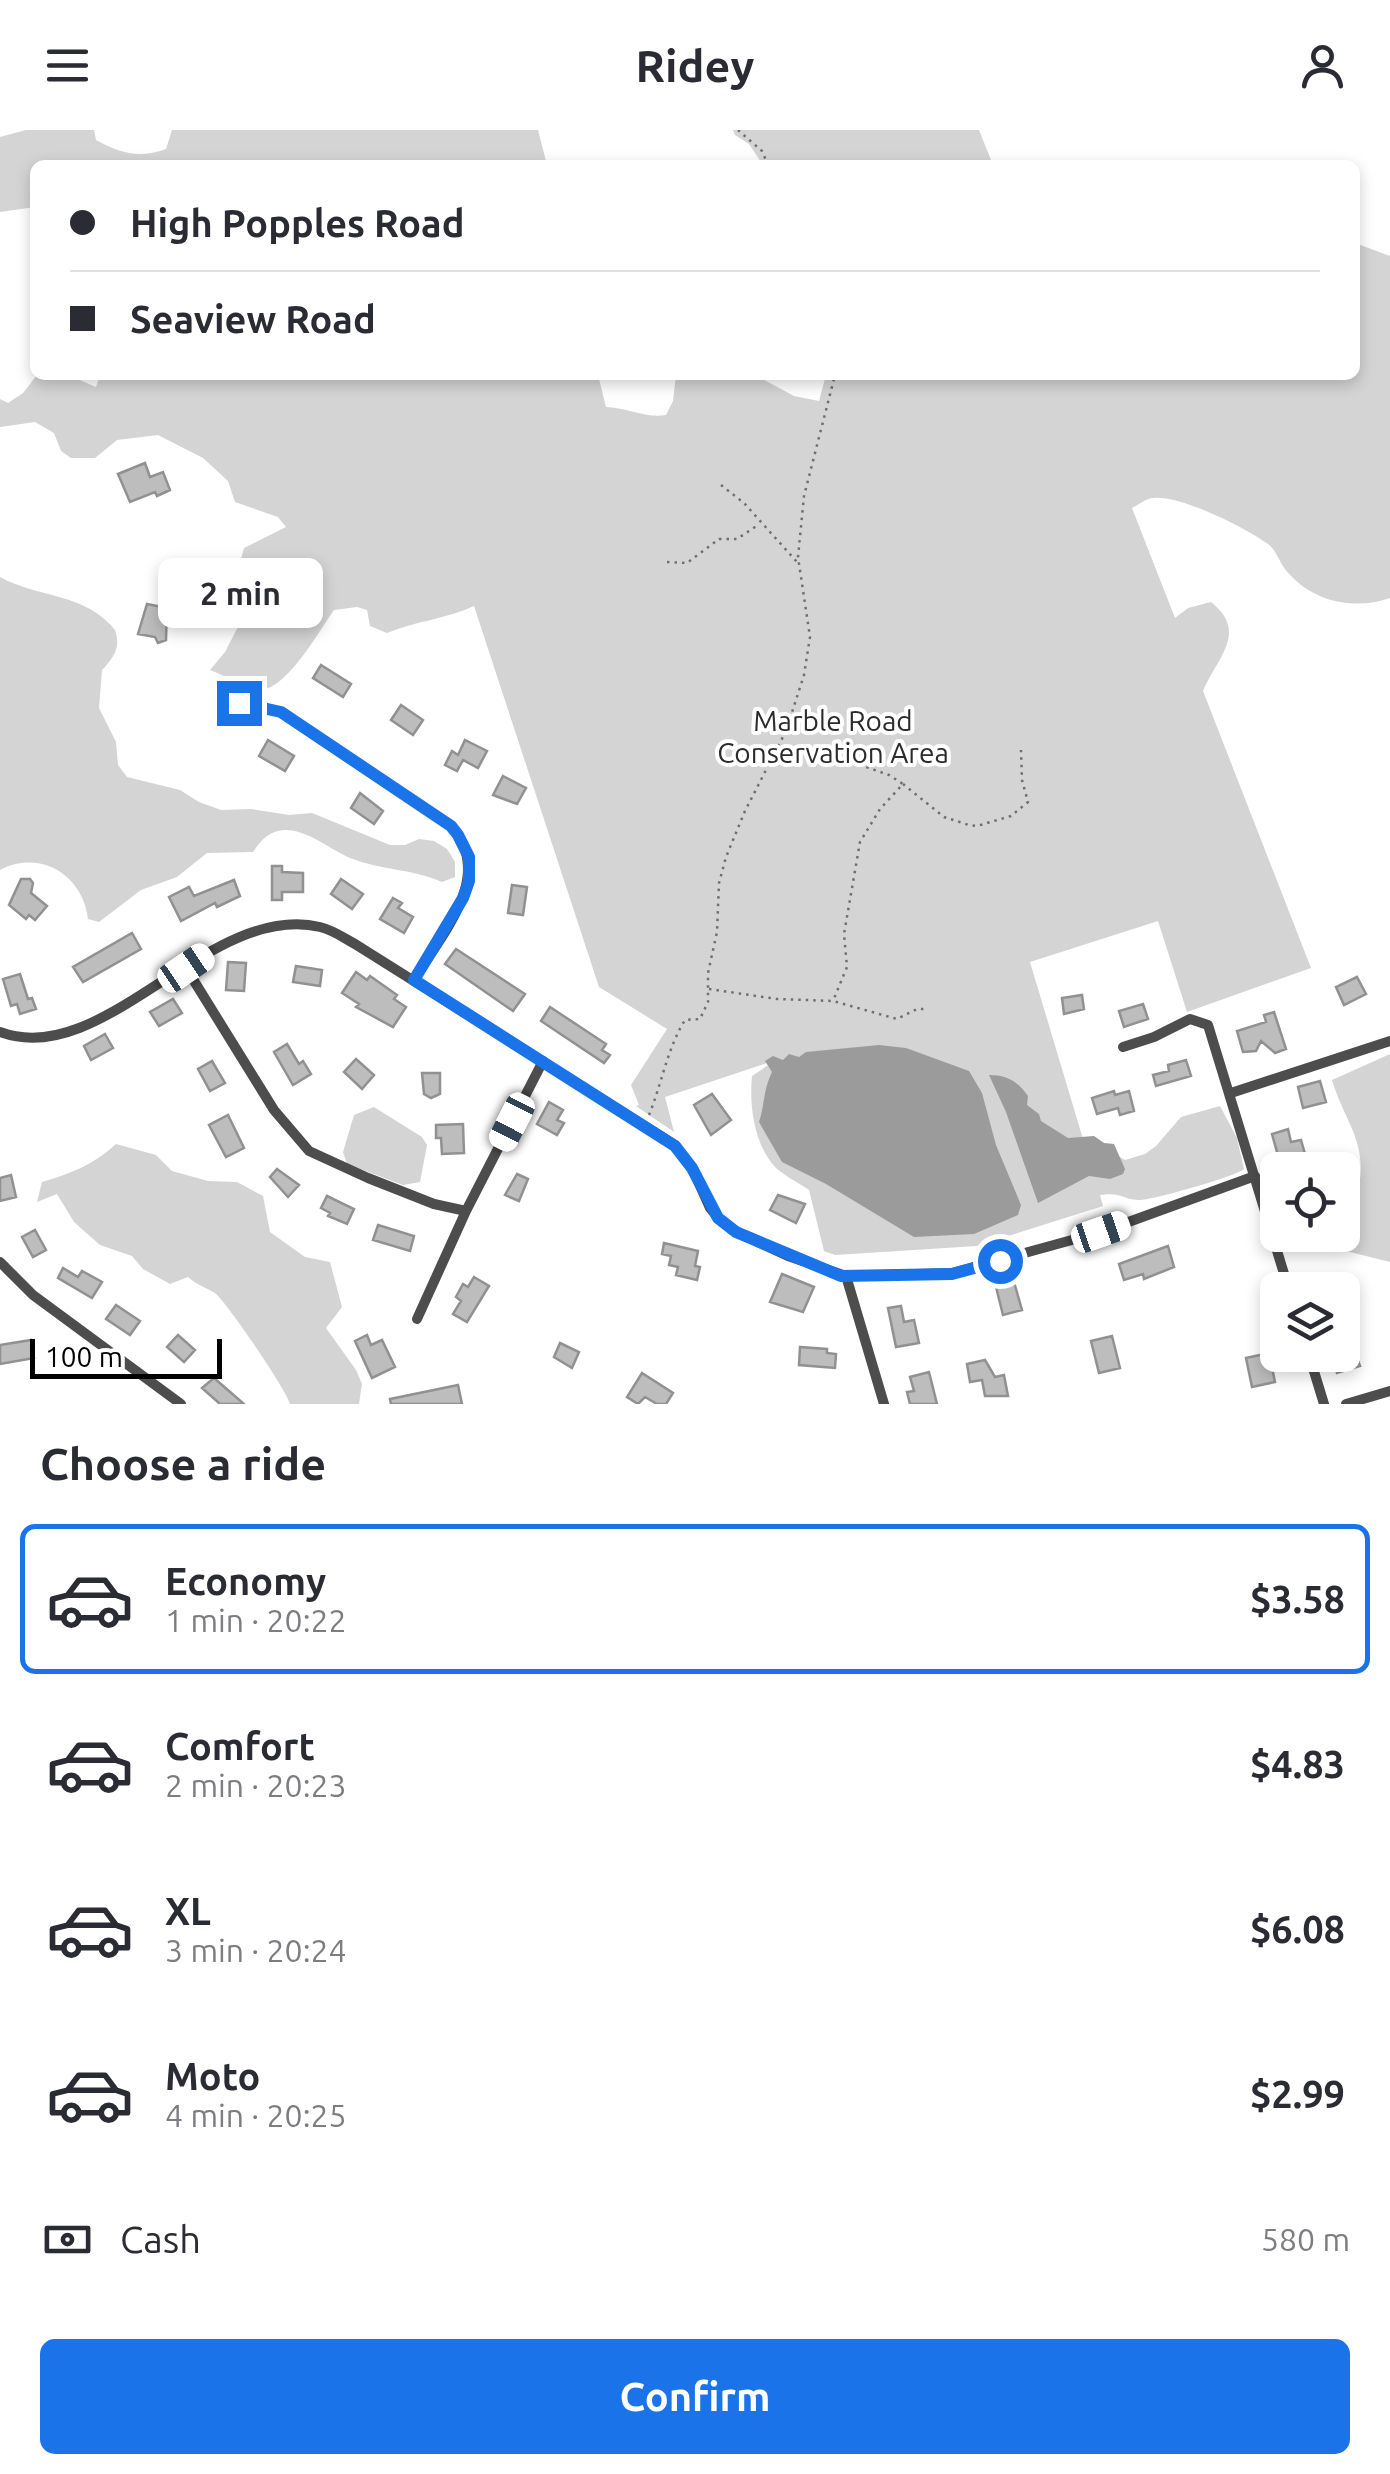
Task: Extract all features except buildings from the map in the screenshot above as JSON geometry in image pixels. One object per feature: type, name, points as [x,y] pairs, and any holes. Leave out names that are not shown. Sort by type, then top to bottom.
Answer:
[{"type":"street","points":[[219,712],[239,703],[281,712],[451,826],[458,835],[469,857],[469,881],[463,898],[414,980]]},
{"type":"street","points":[[0,1032],[28,1038],[65,1033],[214,949],[253,933],[304,925],[337,934],[646,1124],[675,1146],[718,1218],[736,1232],[846,1276],[952,1274],[1086,1236],[1255,1176]]},
{"type":"street","points":[[186,968],[274,1110],[309,1152],[401,1191],[466,1211]]},
{"type":"street","points":[[1122,1048],[1190,1018],[1208,1025],[1284,1272]]},
{"type":"street","points":[[1231,1093],[1390,1041]]},
{"type":"street","points":[[417,1319],[466,1211],[543,1062]]},
{"type":"street","points":[[0,1262],[33,1295],[181,1404]]},
{"type":"street","points":[[846,1276],[884,1404]]},
{"type":"street","points":[[1314,1372],[1324,1404]]},
{"type":"street","points":[[1346,1404],[1390,1391]]},
{"type":"path","points":[[738,130],[762,151],[766,160]]},
{"type":"path","points":[[646,1124],[679,1030],[686,1020],[700,1019],[708,1002],[719,883],[726,857],[778,749],[804,675],[810,637],[799,564],[804,496],[834,380]]},
{"type":"path","points":[[721,485],[744,504],[799,564]]},
{"type":"path","points":[[667,562],[687,563],[719,539],[737,539],[760,524]]},
{"type":"path","points":[[778,749],[824,752],[889,775],[944,817],[978,826],[1012,816],[1028,802],[1022,780],[1021,750]]},
{"type":"path","points":[[833,1001],[847,967],[844,934],[860,842],[880,809],[903,784]]},
{"type":"path","points":[[708,988],[777,999],[833,1001],[897,1019],[917,1009],[927,1009]]},
{"type":"green space","points":[[26,130],[94,130],[96,140],[138,154],[166,149],[172,130],[538,130],[546,160],[30,160],[30,208],[0,212],[0,137]]},
{"type":"green space","points":[[733,130],[979,130],[991,160],[760,160],[749,144]]},
{"type":"green space","name":"Marble Road Conservation Area","points":[[1360,245],[1390,256],[1390,598],[1347,603],[1319,596],[1295,580],[1268,544],[1229,521],[1179,501],[1153,498],[1132,508],[1175,618],[1188,608],[1211,602],[1228,624],[1226,645],[1203,691],[1311,968],[1187,1012],[1158,921],[1030,962],[1086,1149],[1105,1148],[1125,1160],[1145,1154],[1181,1117],[1220,1106],[1237,1138],[1244,1169],[1146,1199],[1100,1195],[1103,1206],[977,1246],[835,1255],[824,1251],[809,1190],[776,1168],[763,1148],[755,1124],[752,1076],[776,1060],[665,1097],[674,1132],[636,1106],[639,1105],[631,1085],[667,1029],[599,987],[474,606],[387,633],[370,626],[367,610],[334,610],[288,673],[265,689],[254,690],[210,670],[240,623],[235,580],[244,548],[286,527],[278,517],[235,502],[228,481],[203,458],[158,435],[117,440],[95,458],[71,458],[61,451],[54,433],[35,422],[0,427],[0,399],[8,403],[33,380],[80,380],[96,387],[98,380],[599,380],[606,407],[659,416],[666,415],[673,401],[675,380],[764,380],[794,396],[819,401],[825,380],[1360,380]]},
{"type":"green space","points":[[0,577],[90,609],[115,630],[117,647],[102,670],[99,708],[116,742],[118,765],[127,777],[180,790],[221,810],[312,813],[390,845],[405,845],[419,839],[434,841],[447,849],[455,862],[455,877],[442,882],[361,862],[309,836],[284,830],[266,837],[253,852],[207,853],[177,877],[141,890],[99,922],[88,919],[78,890],[57,870],[30,863],[0,870]]},
{"type":"green space","points":[[1390,1054],[1390,1262],[1350,1252],[1360,1252],[1360,1152],[1332,1080]]},
{"type":"green space","points":[[374,1107],[422,1137],[427,1145],[420,1182],[403,1185],[347,1164],[343,1152],[354,1115]]},
{"type":"green space","points":[[116,1144],[156,1155],[172,1171],[208,1181],[237,1182],[263,1196],[270,1232],[305,1257],[330,1262],[342,1307],[326,1328],[356,1370],[362,1384],[359,1404],[290,1404],[256,1347],[215,1293],[188,1277],[170,1284],[143,1269],[132,1256],[100,1245],[74,1222],[57,1194],[37,1202],[42,1182],[82,1167]]},
{"type":"shaded area","points":[[879,1045],[906,1048],[969,1071],[982,1093],[996,1145],[1021,1205],[1018,1215],[974,1234],[914,1237],[782,1162],[759,1122],[772,1072],[765,1061],[773,1056],[783,1060],[789,1054],[799,1057],[806,1052]]},
{"type":"shaded area","points":[[989,1075],[1016,1083],[1041,1121],[1068,1138],[1094,1136],[1114,1144],[1125,1169],[1123,1174],[1110,1179],[1089,1176],[1038,1203]]},
{"type":"route","points":[[239,703],[281,712],[451,826],[469,857],[469,881],[463,898],[414,980],[675,1146],[692,1168],[710,1208],[736,1232],[841,1276],[952,1274],[1000,1261]]}]
